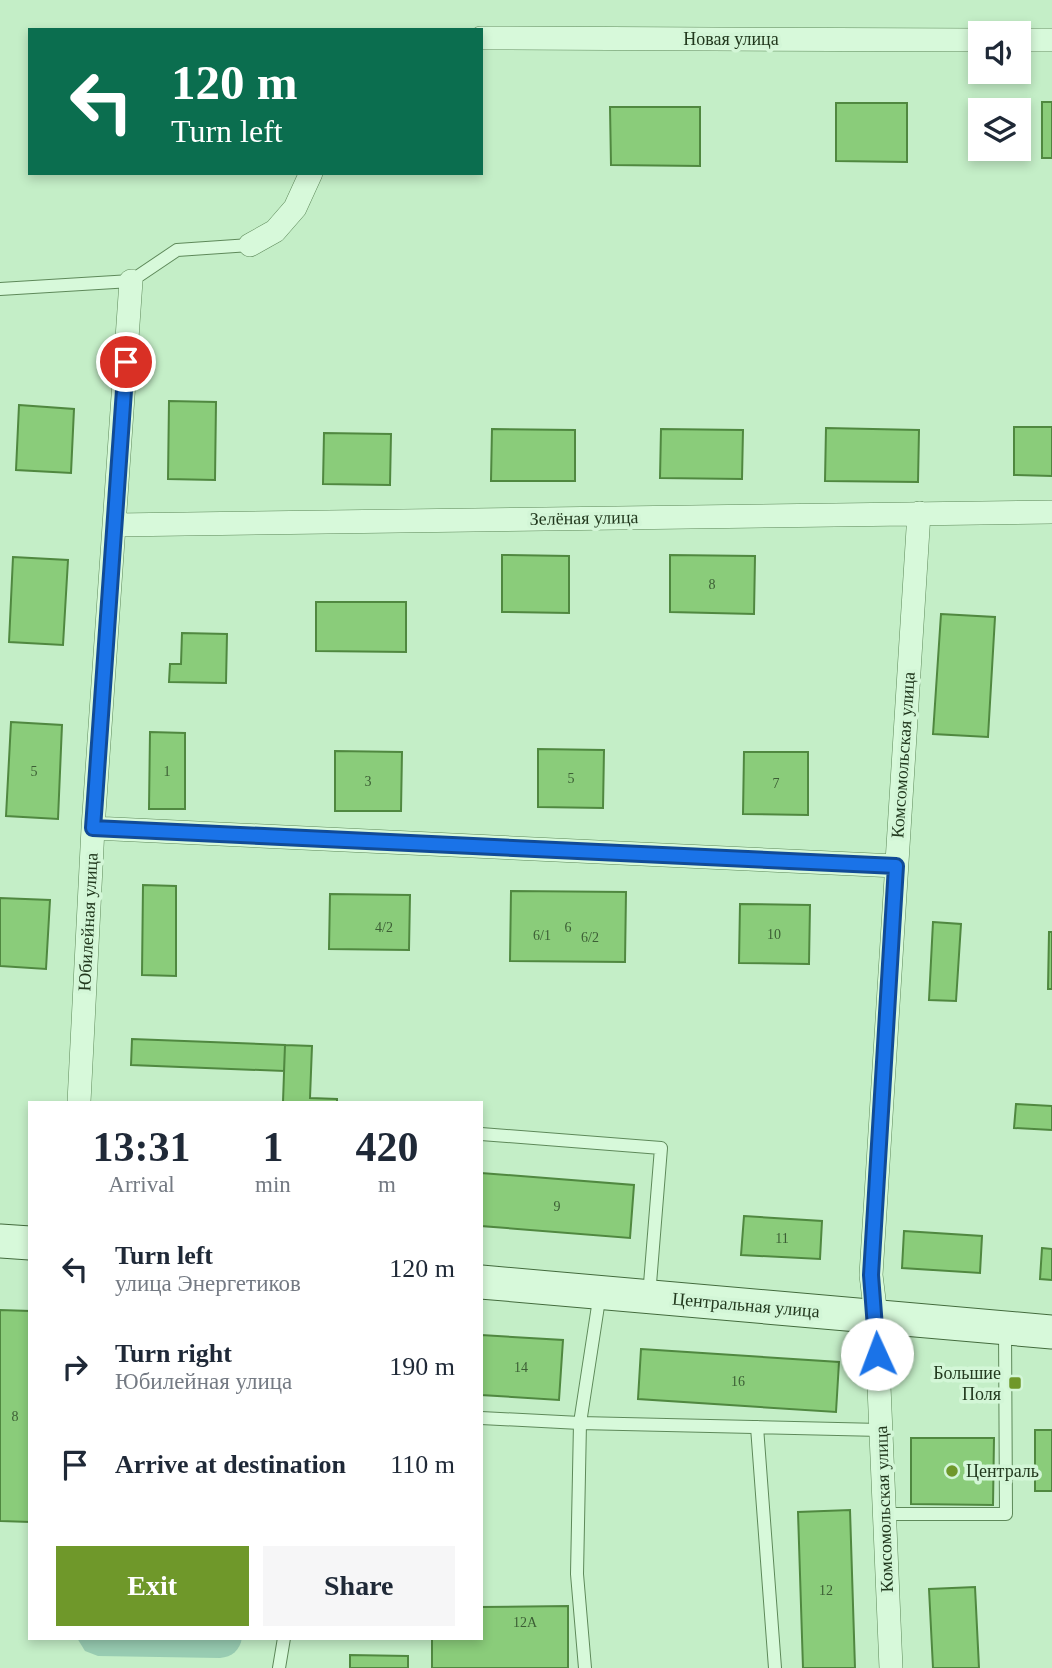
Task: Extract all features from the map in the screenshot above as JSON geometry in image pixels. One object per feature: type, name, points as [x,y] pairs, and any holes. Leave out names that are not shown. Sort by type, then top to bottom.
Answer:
[{"type":"street","name":"Новая улица","points":[[483,38],[968,40]]},
{"type":"street","points":[[1031,40],[1052,40]]},
{"type":"street","points":[[250,245],[275,231],[289,216],[310,175]]},
{"type":"street","name":"Юбилейная улица","points":[[79,1101],[93,828],[131,281]]},
{"type":"street","name":"Зелёная улица","points":[[116,525],[1052,512]]},
{"type":"street","name":"Комсомольская улица","points":[[891,1668],[876,1316],[871,1275],[919,513]]},
{"type":"street","points":[[93,828],[896,866]]},
{"type":"street","points":[[0,1241],[28,1243]]},
{"type":"street","name":"Центральная улица","points":[[483,1282],[1052,1332]]},
{"type":"lane","points":[[0,289],[131,281],[177,250],[250,245]]},
{"type":"lane","points":[[483,1134],[661,1148],[649,1297]]},
{"type":"lane","points":[[585,1668],[578,1574],[580,1423],[600,1292]]},
{"type":"lane","points":[[884,1514],[1006,1514],[1005,1327]]},
{"type":"lane","points":[[483,1418],[881,1430]]},
{"type":"lane","points":[[757,1427],[775,1668]]},
{"type":"lane","points":[[279,1640],[282,1653]]},
{"type":"lane","points":[[279,1668],[284,1640]]},
{"type":"green space","points":[[78,1640],[241,1640],[235,1652],[220,1658],[98,1656],[85,1651]]},
{"type":"building","points":[[1042,102],[1052,102],[1052,158],[1042,158]]},
{"type":"building","points":[[836,103],[907,103],[907,162],[836,161]]},
{"type":"building","points":[[610,107],[700,107],[700,166],[611,165]]},
{"type":"building","points":[[169,401],[216,402],[215,480],[168,479]]},
{"type":"building","points":[[19,405],[74,409],[71,473],[16,470]]},
{"type":"building","points":[[1014,427],[1052,427],[1052,476],[1014,475]]},
{"type":"building","points":[[826,428],[919,430],[918,482],[825,481]]},
{"type":"building","points":[[492,429],[575,430],[575,481],[491,481]]},
{"type":"building","points":[[661,429],[743,430],[742,479],[660,478]]},
{"type":"building","points":[[324,433],[391,434],[390,485],[323,484]]},
{"type":"building","points":[[502,555],[569,556],[569,613],[502,612]]},
{"type":"building","points":[[670,555],[755,556],[754,614],[670,612]]},
{"type":"building","points":[[13,557],[68,560],[63,645],[9,642]]},
{"type":"building","points":[[316,602],[406,602],[406,652],[316,651]]},
{"type":"building","points":[[941,614],[995,617],[988,737],[933,734]]},
{"type":"building","points":[[182,633],[227,634],[226,683],[169,682],[170,664],[181,664]]},
{"type":"building","points":[[11,722],[62,725],[58,819],[6,816]]},
{"type":"building","points":[[150,732],[185,733],[185,809],[149,809]]},
{"type":"building","points":[[538,749],[604,750],[603,808],[538,807]]},
{"type":"building","points":[[335,751],[402,752],[401,811],[335,811]]},
{"type":"building","points":[[744,752],[808,752],[808,815],[743,814]]},
{"type":"building","points":[[143,885],[176,886],[176,976],[142,975]]},
{"type":"building","points":[[511,891],[626,892],[625,962],[510,961]]},
{"type":"building","points":[[330,894],[410,895],[409,950],[329,949]]},
{"type":"building","points":[[0,898],[50,900],[46,969],[0,966]]},
{"type":"building","points":[[740,904],[810,905],[809,964],[739,963]]},
{"type":"building","points":[[933,922],[961,924],[956,1001],[929,1000]]},
{"type":"building","points":[[1049,932],[1052,932],[1052,989],[1048,989]]},
{"type":"building","points":[[132,1039],[285,1045],[284,1071],[131,1065]]},
{"type":"building","points":[[285,1045],[312,1046],[310,1098],[337,1101],[283,1101]]},
{"type":"building","points":[[1016,1104],[1052,1106],[1052,1130],[1014,1128]]},
{"type":"building","points":[[483,1173],[634,1185],[630,1238],[483,1226]]},
{"type":"building","points":[[744,1216],[822,1221],[820,1259],[741,1255]]},
{"type":"building","points":[[904,1231],[982,1236],[980,1273],[902,1268]]},
{"type":"building","points":[[1042,1248],[1052,1249],[1052,1280],[1040,1279]]},
{"type":"building","points":[[0,1310],[28,1311],[28,1522],[0,1521]]},
{"type":"building","points":[[483,1335],[563,1340],[559,1400],[483,1395]]},
{"type":"building","points":[[641,1349],[839,1362],[836,1412],[638,1399]]},
{"type":"building","points":[[1035,1430],[1052,1430],[1052,1491],[1035,1491]]},
{"type":"building","name":"Централь","points":[[911,1438],[994,1438],[993,1505],[911,1504]]},
{"type":"building","points":[[850,1510],[855,1668],[803,1668],[798,1512]]},
{"type":"building","points":[[975,1587],[979,1668],[933,1668],[929,1589]]},
{"type":"building","points":[[568,1606],[568,1668],[432,1668],[432,1640],[483,1640],[483,1607]]},
{"type":"building","points":[[350,1655],[408,1656],[408,1668],[350,1668]]},
{"type":"place","name":"Большие Поля","points":[[1015,1383]]},
{"type":"place","name":"Централь","points":[[952,1471]]},
{"type":"route","points":[[126,362],[93,828],[896,866],[871,1275],[877,1354]]}]
